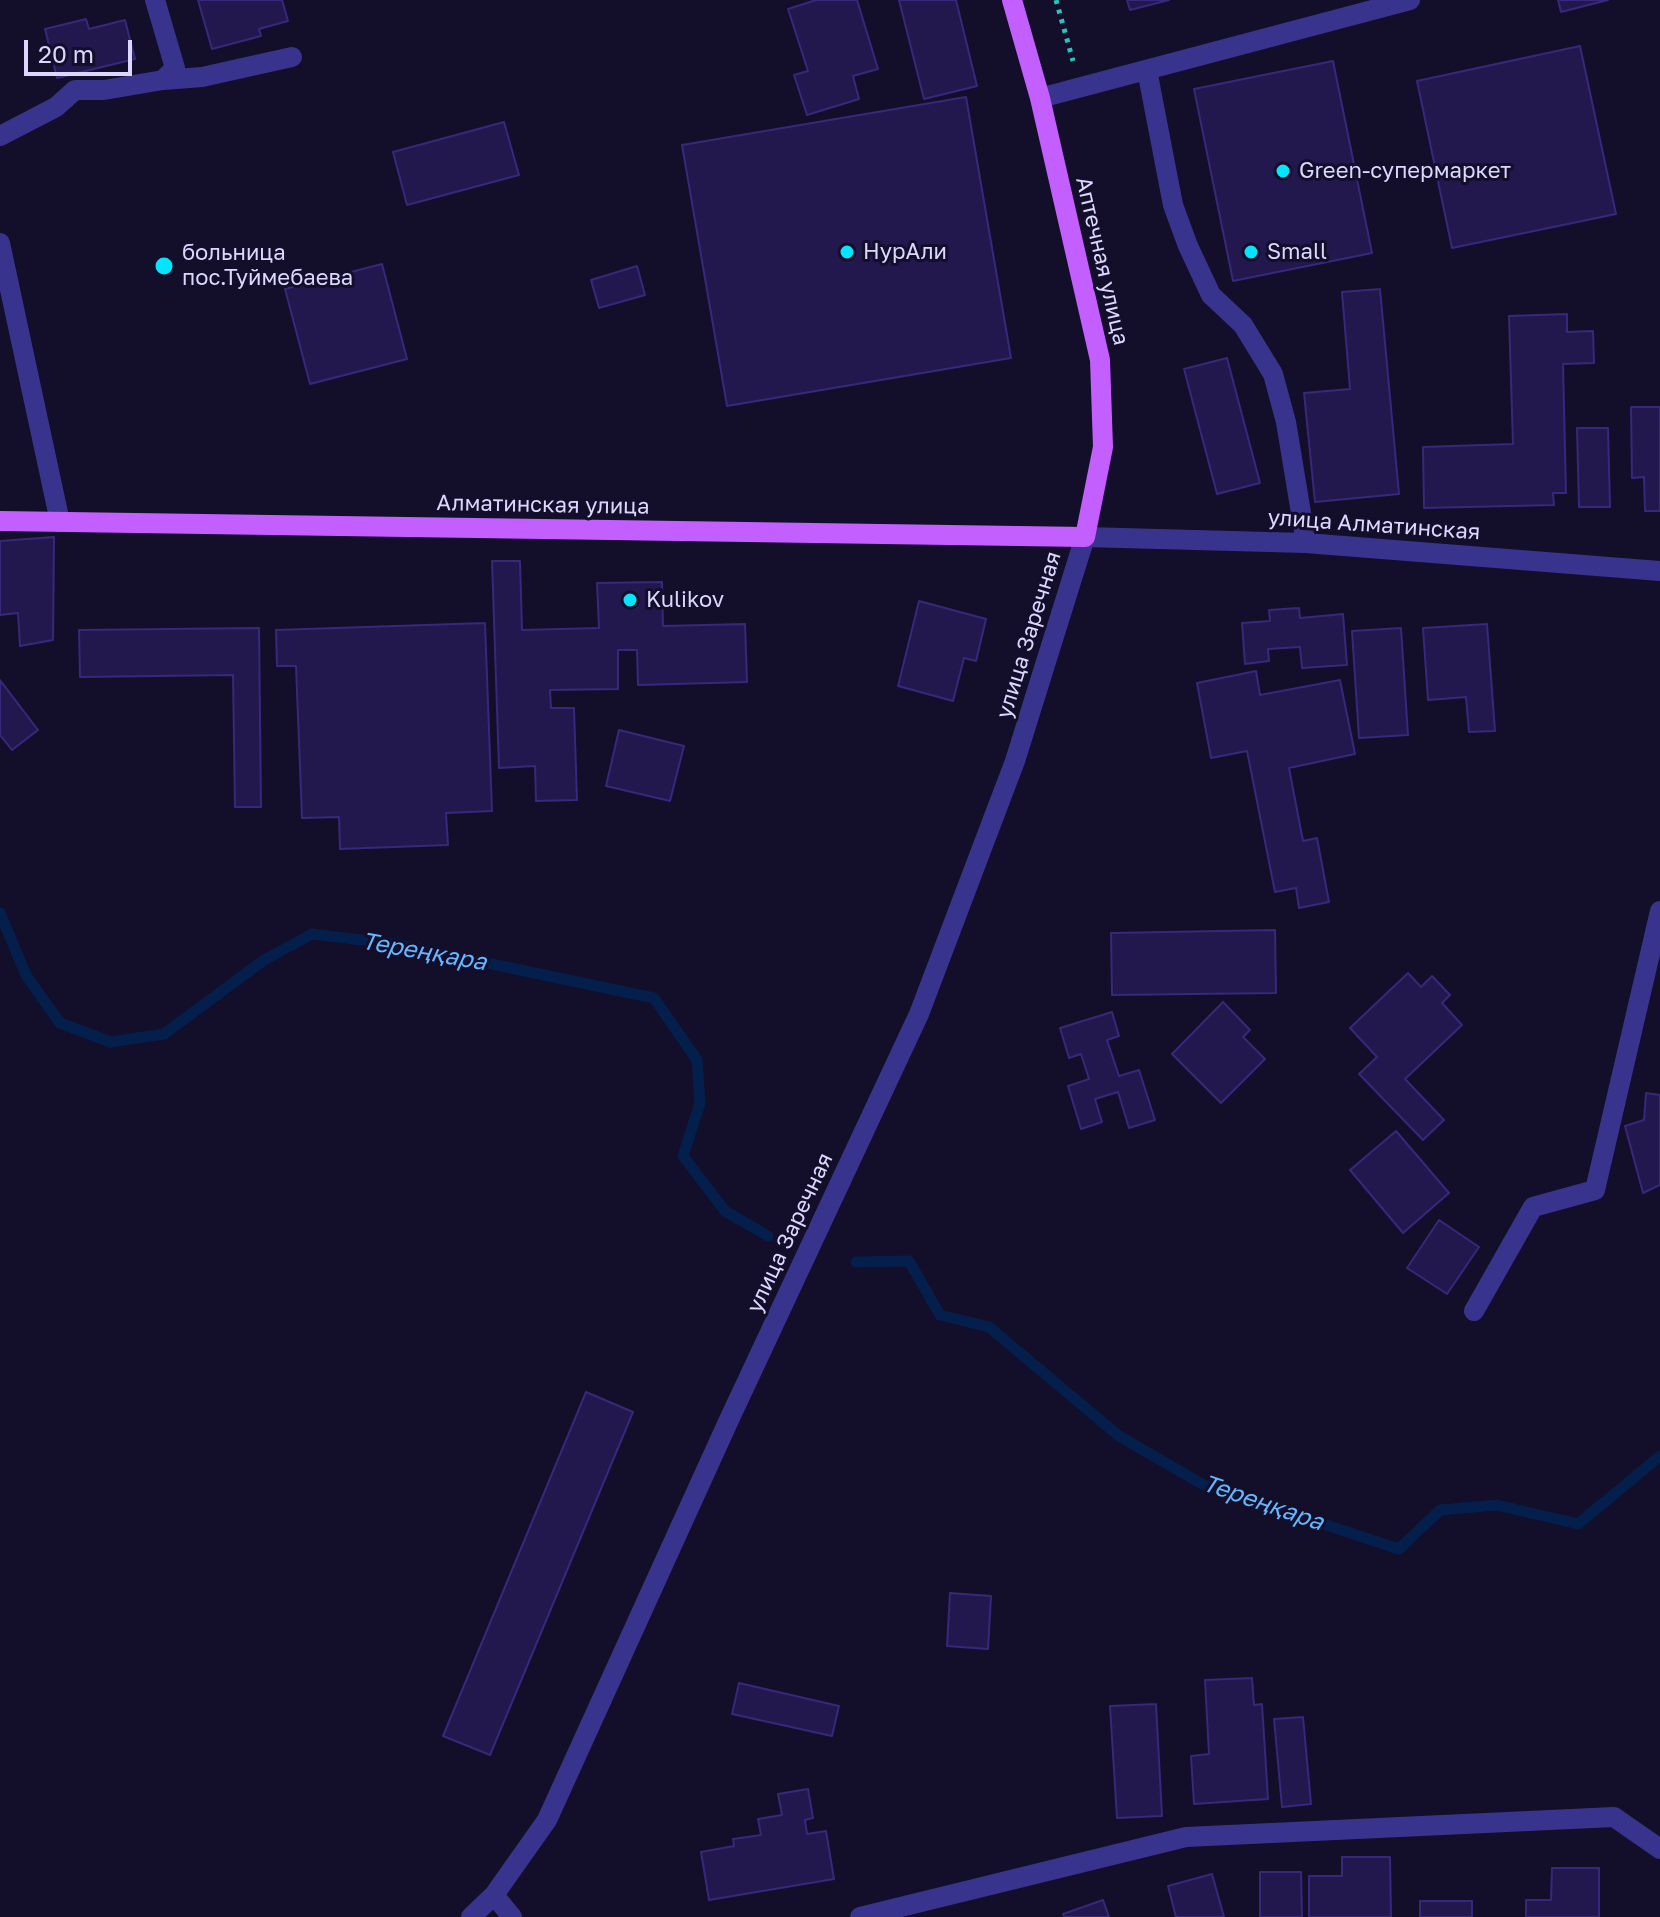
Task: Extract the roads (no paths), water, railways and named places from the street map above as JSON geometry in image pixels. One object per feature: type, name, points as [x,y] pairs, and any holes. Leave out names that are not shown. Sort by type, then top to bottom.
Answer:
[{"type":"main road","name":"Аптечная улица","points":[[1012,0],[1040,98],[1100,360],[1103,447],[1085,537]]},
{"type":"main road","name":"Алматинская улица","points":[[0,521],[1085,537]]},
{"type":"street","points":[[155,0],[175,68],[163,80]]},
{"type":"street","points":[[1040,98],[1410,0]]},
{"type":"street","points":[[0,136],[56,107],[75,90],[104,90],[202,77],[292,57]]},
{"type":"street","points":[[1147,70],[1173,205],[1188,246],[1211,295],[1243,325],[1273,374],[1286,422],[1306,543]]},
{"type":"street","points":[[0,243],[60,522]]},
{"type":"street","name":"улица Алматинская","points":[[1085,537],[1306,543],[1660,571]]},
{"type":"street","name":"улица Заречная","points":[[471,1917],[494,1895],[547,1820],[728,1422],[919,1014],[1015,761],[1085,537]]},
{"type":"street","points":[[1474,1311],[1533,1207],[1595,1190],[1660,911]]},
{"type":"street","points":[[860,1917],[1186,1837],[1614,1817],[1660,1849]]},
{"type":"street","points":[[494,1895],[512,1917]]},
{"type":"waterway","name":"Тереңқара","points":[[0,913],[26,975],[60,1023],[111,1042],[164,1034],[264,960],[312,934],[396,944],[654,998],[697,1060],[700,1103],[683,1156],[725,1211],[768,1236]]},
{"type":"waterway","name":"Тереңқара","points":[[856,1262],[909,1261],[940,1315],[989,1327],[1119,1436],[1202,1484],[1399,1549],[1440,1510],[1497,1505],[1578,1524],[1660,1456]]},
{"type":"place","name":"Green-супермаркет","points":[[1283,171]]},
{"type":"place","name":"НурАли","points":[[847,252]]},
{"type":"place","name":"Small","points":[[1251,252]]},
{"type":"place","name":"больница пос.Туймебаева","points":[[164,266]]},
{"type":"place","name":"Kulikov","points":[[630,600]]}]
